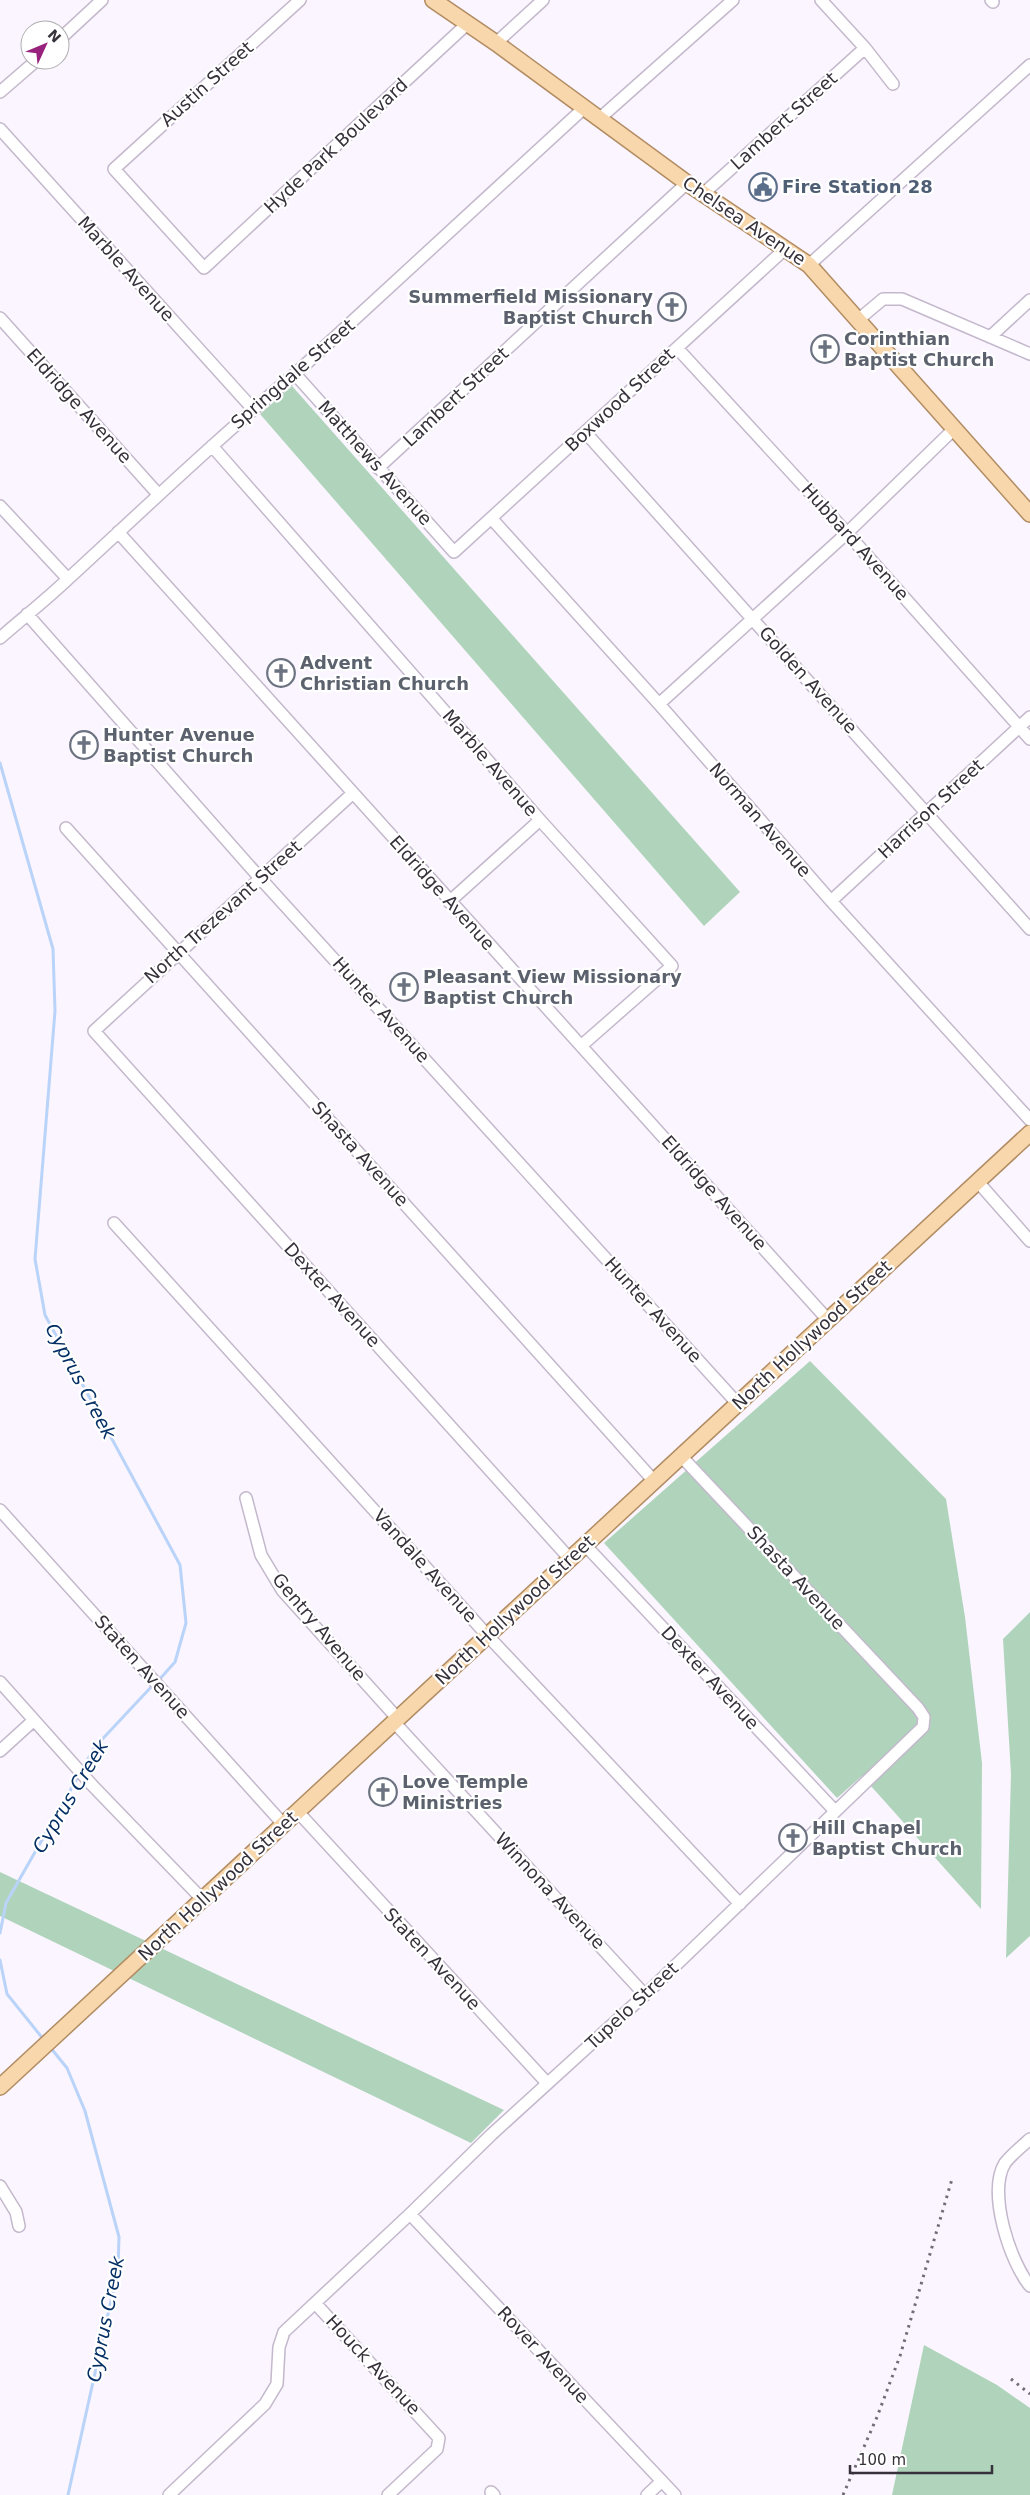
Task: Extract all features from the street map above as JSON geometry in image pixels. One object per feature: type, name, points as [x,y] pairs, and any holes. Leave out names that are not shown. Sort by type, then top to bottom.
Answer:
[{"type":"main road","name":"Chelsea Avenue","points":[[433,0],[496,43],[687,184],[809,265],[1029,511]]},
{"type":"main road","name":"North Hollywood Street","points":[[2,2081],[20,2068],[284,1825],[1030,1133]]},
{"type":"street","points":[[70,30],[102,0]]},
{"type":"street","name":"Austin Street","points":[[204,268],[114,168],[300,0]]},
{"type":"street","points":[[496,43],[543,0]]},
{"type":"street","points":[[600,119],[733,0]]},
{"type":"street","points":[[821,0],[866,48],[893,84]]},
{"type":"street","name":"Hyde Park Boulevard","points":[[204,268],[467,24]]},
{"type":"street","name":"Lambert Street","points":[[703,194],[866,48]]},
{"type":"street","points":[[809,265],[1030,65]]},
{"type":"street","points":[[0,92],[25,70]]},
{"type":"street","name":"Springdale Street","points":[[0,638],[68,579],[158,494],[295,374],[584,108]]},
{"type":"street","name":"Marble Avenue","points":[[0,129],[253,409]]},
{"type":"street","name":"Lambert Street","points":[[378,468],[687,184]]},
{"type":"street","name":"Boxwood Street","points":[[454,552],[786,248]]},
{"type":"street","points":[[858,320],[883,299],[902,299],[1030,354]]},
{"type":"street","points":[[990,337],[1030,300]]},
{"type":"street","name":"Eldridge Avenue","points":[[0,318],[158,494]]},
{"type":"street","name":"Hubbard Avenue","points":[[677,348],[848,533],[1030,739]]},
{"type":"street","name":"Matthews Avenue","points":[[295,374],[454,552]]},
{"type":"street","points":[[660,704],[848,533],[954,429]]},
{"type":"street","name":"Golden Avenue","points":[[585,432],[928,812],[1030,928]]},
{"type":"street","name":"Marble Avenue","points":[[212,446],[540,820],[672,966],[581,1046]]},
{"type":"street","points":[[0,506],[68,579]]},
{"type":"street","name":"Norman Avenue","points":[[492,519],[660,704],[831,901],[1030,1120]]},
{"type":"street","name":"Eldridge Avenue","points":[[118,532],[449,902],[828,1320]]},
{"type":"street","name":"Hunter Avenue","points":[[28,614],[260,878],[738,1404]]},
{"type":"street","name":"Harrison Street","points":[[831,901],[1030,716]]},
{"type":"street","name":"North Trezevant Street","points":[[94,1031],[178,952],[353,794]]},
{"type":"street","points":[[449,902],[540,820]]},
{"type":"street","name":"Shasta Avenue","points":[[66,828],[654,1481]]},
{"type":"street","name":"Dexter Avenue","points":[[94,1031],[570,1559]]},
{"type":"street","points":[[978,1182],[1030,1241]]},
{"type":"street","name":"Vandale Avenue","points":[[114,1223],[487,1635],[740,1904]]},
{"type":"street","name":"Shasta Avenue","points":[[681,1456],[911,1700]]},
{"type":"street","name":"Gentry Avenue","points":[[246,1498],[261,1555],[282,1590],[396,1720]]},
{"type":"street","name":"Staten Avenue","points":[[0,1510],[284,1825]]},
{"type":"street","name":"Dexter Avenue","points":[[585,1545],[835,1811]]},
{"type":"street","points":[[0,1682],[92,1785],[202,1899]]},
{"type":"street","name":"Tupelo Street","points":[[169,2495],[265,2404],[278,2384],[278,2347],[284,2332],[547,2083],[645,1995],[835,1811],[921,1732],[924,1718],[911,1700]]},
{"type":"street","points":[[0,1751],[34,1720]]},
{"type":"street","name":"Winnona Avenue","points":[[396,1720],[645,1995]]},
{"type":"street","name":"Staten Avenue","points":[[298,1812],[547,2083]]},
{"type":"street","points":[[1030,2139],[1005,2164],[999,2190],[1000,2218],[1007,2241],[1030,2286]]},
{"type":"street","points":[[0,2186],[16,2212],[19,2226]]},
{"type":"street","name":"Rover Avenue","points":[[410,2214],[674,2495]]},
{"type":"street","name":"Houck Avenue","points":[[315,2303],[439,2438],[437,2449],[388,2495]]},
{"type":"street","points":[[647,2495],[662,2481]]},
{"type":"green space","points":[[292,386],[740,892],[704,926],[260,414]]},
{"type":"green space","points":[[810,1361],[946,1499],[965,1617],[982,1763],[981,1909],[862,1776],[837,1798],[604,1543]]},
{"type":"green space","points":[[1030,1612],[1030,1936],[1006,1958],[1011,1774],[1003,1639]]},
{"type":"green space","points":[[0,1872],[504,2110],[471,2143],[0,1916]]},
{"type":"green space","points":[[924,2345],[997,2385],[1030,2408],[1030,2495],[892,2495]]},
{"type":"waterway","name":"Cyprus Creek","points":[[0,763],[53,949],[55,1011],[35,1259],[45,1315],[180,1565],[186,1623],[175,1662],[158,1681]]},
{"type":"waterway","name":"Cyprus Creek","points":[[82,1770],[94,1748],[153,1685]]},
{"type":"waterway","name":"Cyprus Creek","points":[[0,1933],[6,1903],[79,1775]]},
{"type":"waterway","name":"Cyprus Creek","points":[[0,1960],[7,1994],[44,2040]]},
{"type":"waterway","name":"Cyprus Creek","points":[[50,2047],[67,2068],[85,2111],[119,2237],[118,2269],[68,2495]]},
{"type":"railway","points":[[843,2495],[877,2417],[900,2356],[952,2179]]},
{"type":"railway","points":[[1011,2379],[1030,2394]]},
{"type":"place","name":"Fire Station 28","points":[[763,187]]},
{"type":"place","name":"Summerfield Missionary Baptist Church","points":[[672,307]]},
{"type":"place","name":"Corinthian Baptist Church","points":[[825,349]]},
{"type":"place","name":"Advent Christian Church","points":[[281,673]]},
{"type":"place","name":"Hunter Avenue Baptist Church","points":[[84,745]]},
{"type":"place","name":"Pleasant View Missionary Baptist Church","points":[[404,987]]},
{"type":"place","name":"Love Temple Ministries","points":[[383,1792]]},
{"type":"place","name":"Hill Chapel Baptist Church","points":[[793,1838]]}]
